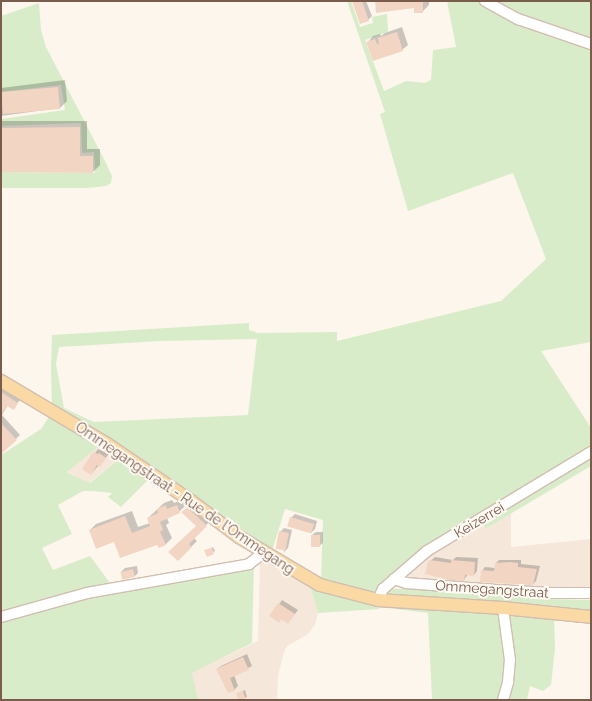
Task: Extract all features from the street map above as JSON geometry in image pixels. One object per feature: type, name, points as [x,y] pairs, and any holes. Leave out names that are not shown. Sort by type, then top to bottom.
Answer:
[{"type":"main road","name":"Ommegangstraat - Rue de l'Ommegang","points":[[1,381],[119,451],[261,551],[320,585],[378,600],[503,608],[591,617]]},
{"type":"street","points":[[484,1],[518,19],[591,44]]},
{"type":"street","name":"Keizerrei","points":[[378,600],[384,589],[394,579],[427,552],[591,452]]},
{"type":"street","points":[[1,617],[87,593],[249,564],[261,551]]},
{"type":"street","name":"Ommegangstraat","points":[[394,579],[406,583],[496,590],[591,593]]},
{"type":"street","points":[[503,608],[510,660],[508,682],[503,700]]},
{"type":"shaded area","points":[[102,444],[121,457],[89,483],[67,471]]},
{"type":"shaded area","points":[[511,513],[511,547],[591,539],[591,590],[553,591],[405,578],[406,575],[420,561],[483,520],[485,529]]},
{"type":"shaded area","points":[[260,563],[271,563],[310,586],[318,613],[315,625],[307,635],[287,646],[278,676],[277,700],[198,700],[191,673],[258,641]]},
{"type":"green space","points":[[347,1],[351,1],[360,27],[373,23],[372,17],[387,14],[388,32],[365,40],[384,91],[406,81],[425,83],[431,80],[433,50],[456,47],[447,1],[479,1],[495,11],[591,48],[591,342],[541,351],[591,428],[591,448],[414,557],[370,595],[321,581],[323,520],[285,509],[271,554],[52,406],[52,335],[249,323],[249,330],[258,333],[337,332],[337,341],[501,301],[546,259],[513,173],[408,211],[380,114],[385,112]],"holes":[[[257,339],[248,415],[94,422],[64,408],[56,364],[59,347],[160,341]]]},
{"type":"green space","points":[[492,1],[591,1],[591,42],[523,16]]},
{"type":"green space","points":[[39,3],[41,30],[46,47],[112,176],[111,183],[106,186],[87,188],[1,188],[1,172],[95,173],[94,152],[82,153],[81,123],[1,126],[1,119],[65,110],[61,85],[1,92],[1,16]]},
{"type":"green space","points":[[50,415],[102,444],[67,472],[90,483],[121,457],[150,478],[121,507],[108,497],[112,493],[93,491],[83,491],[58,505],[72,534],[42,548],[53,570],[90,556],[113,587],[1,615],[1,455],[41,429]]},
{"type":"green space","points":[[591,454],[591,466],[485,529],[483,520]]},
{"type":"green space","points":[[254,565],[252,643],[192,673],[198,700],[1,700],[1,621],[98,594]]},
{"type":"green space","points":[[310,586],[493,612],[501,617],[505,626],[511,625],[510,613],[554,617],[555,648],[551,685],[543,691],[530,686],[527,700],[506,700],[508,660],[500,700],[432,700],[428,613],[379,607],[379,609],[318,613]]},
{"type":"green space","points":[[409,588],[543,599],[591,600],[591,612],[390,597],[387,594],[389,590]]},
{"type":"building","points":[[352,1],[362,1],[369,21],[360,24]]},
{"type":"building","points":[[375,1],[423,1],[423,13],[414,13],[414,8],[376,13]]},
{"type":"building","points":[[397,32],[403,51],[373,61],[366,42],[375,39],[377,44],[379,44],[378,38]]},
{"type":"building","points":[[58,87],[60,109],[3,114],[1,92]]},
{"type":"building","points":[[80,127],[80,156],[93,156],[93,173],[1,172],[1,128]]},
{"type":"building","points":[[1,392],[18,403],[14,410],[7,406],[1,415]]},
{"type":"building","points":[[1,423],[17,440],[1,454]]},
{"type":"building","points":[[93,452],[99,453],[106,458],[100,467],[97,465],[91,475],[82,469]]},
{"type":"building","points":[[166,505],[167,509],[177,505],[180,513],[160,522],[163,530],[160,532],[166,545],[159,548],[157,545],[120,558],[114,542],[96,549],[89,530],[125,516],[132,533],[150,526],[147,518],[158,513],[157,509]]},
{"type":"building","points":[[188,508],[207,526],[189,544],[192,547],[178,561],[168,552],[196,526],[181,512]]},
{"type":"building","points":[[290,517],[314,524],[311,534],[287,527]]},
{"type":"building","points":[[279,531],[289,533],[285,551],[276,549]]},
{"type":"building","points":[[311,535],[320,535],[320,547],[311,547]]},
{"type":"building","points":[[212,548],[214,554],[207,557],[204,550]]},
{"type":"building","points":[[429,560],[451,563],[451,560],[475,562],[474,576],[465,575],[464,581],[449,580],[425,574]]},
{"type":"building","points":[[495,563],[518,563],[518,567],[537,569],[533,585],[480,582],[481,570],[494,571]]},
{"type":"building","points":[[133,569],[135,577],[122,580],[120,572]]},
{"type":"building","points":[[278,603],[295,614],[288,624],[281,619],[279,623],[269,616]]},
{"type":"building","points":[[243,657],[249,670],[230,678],[235,691],[228,693],[216,669]]},
{"type":"building","points":[[243,691],[246,700],[238,700],[236,693]]}]
